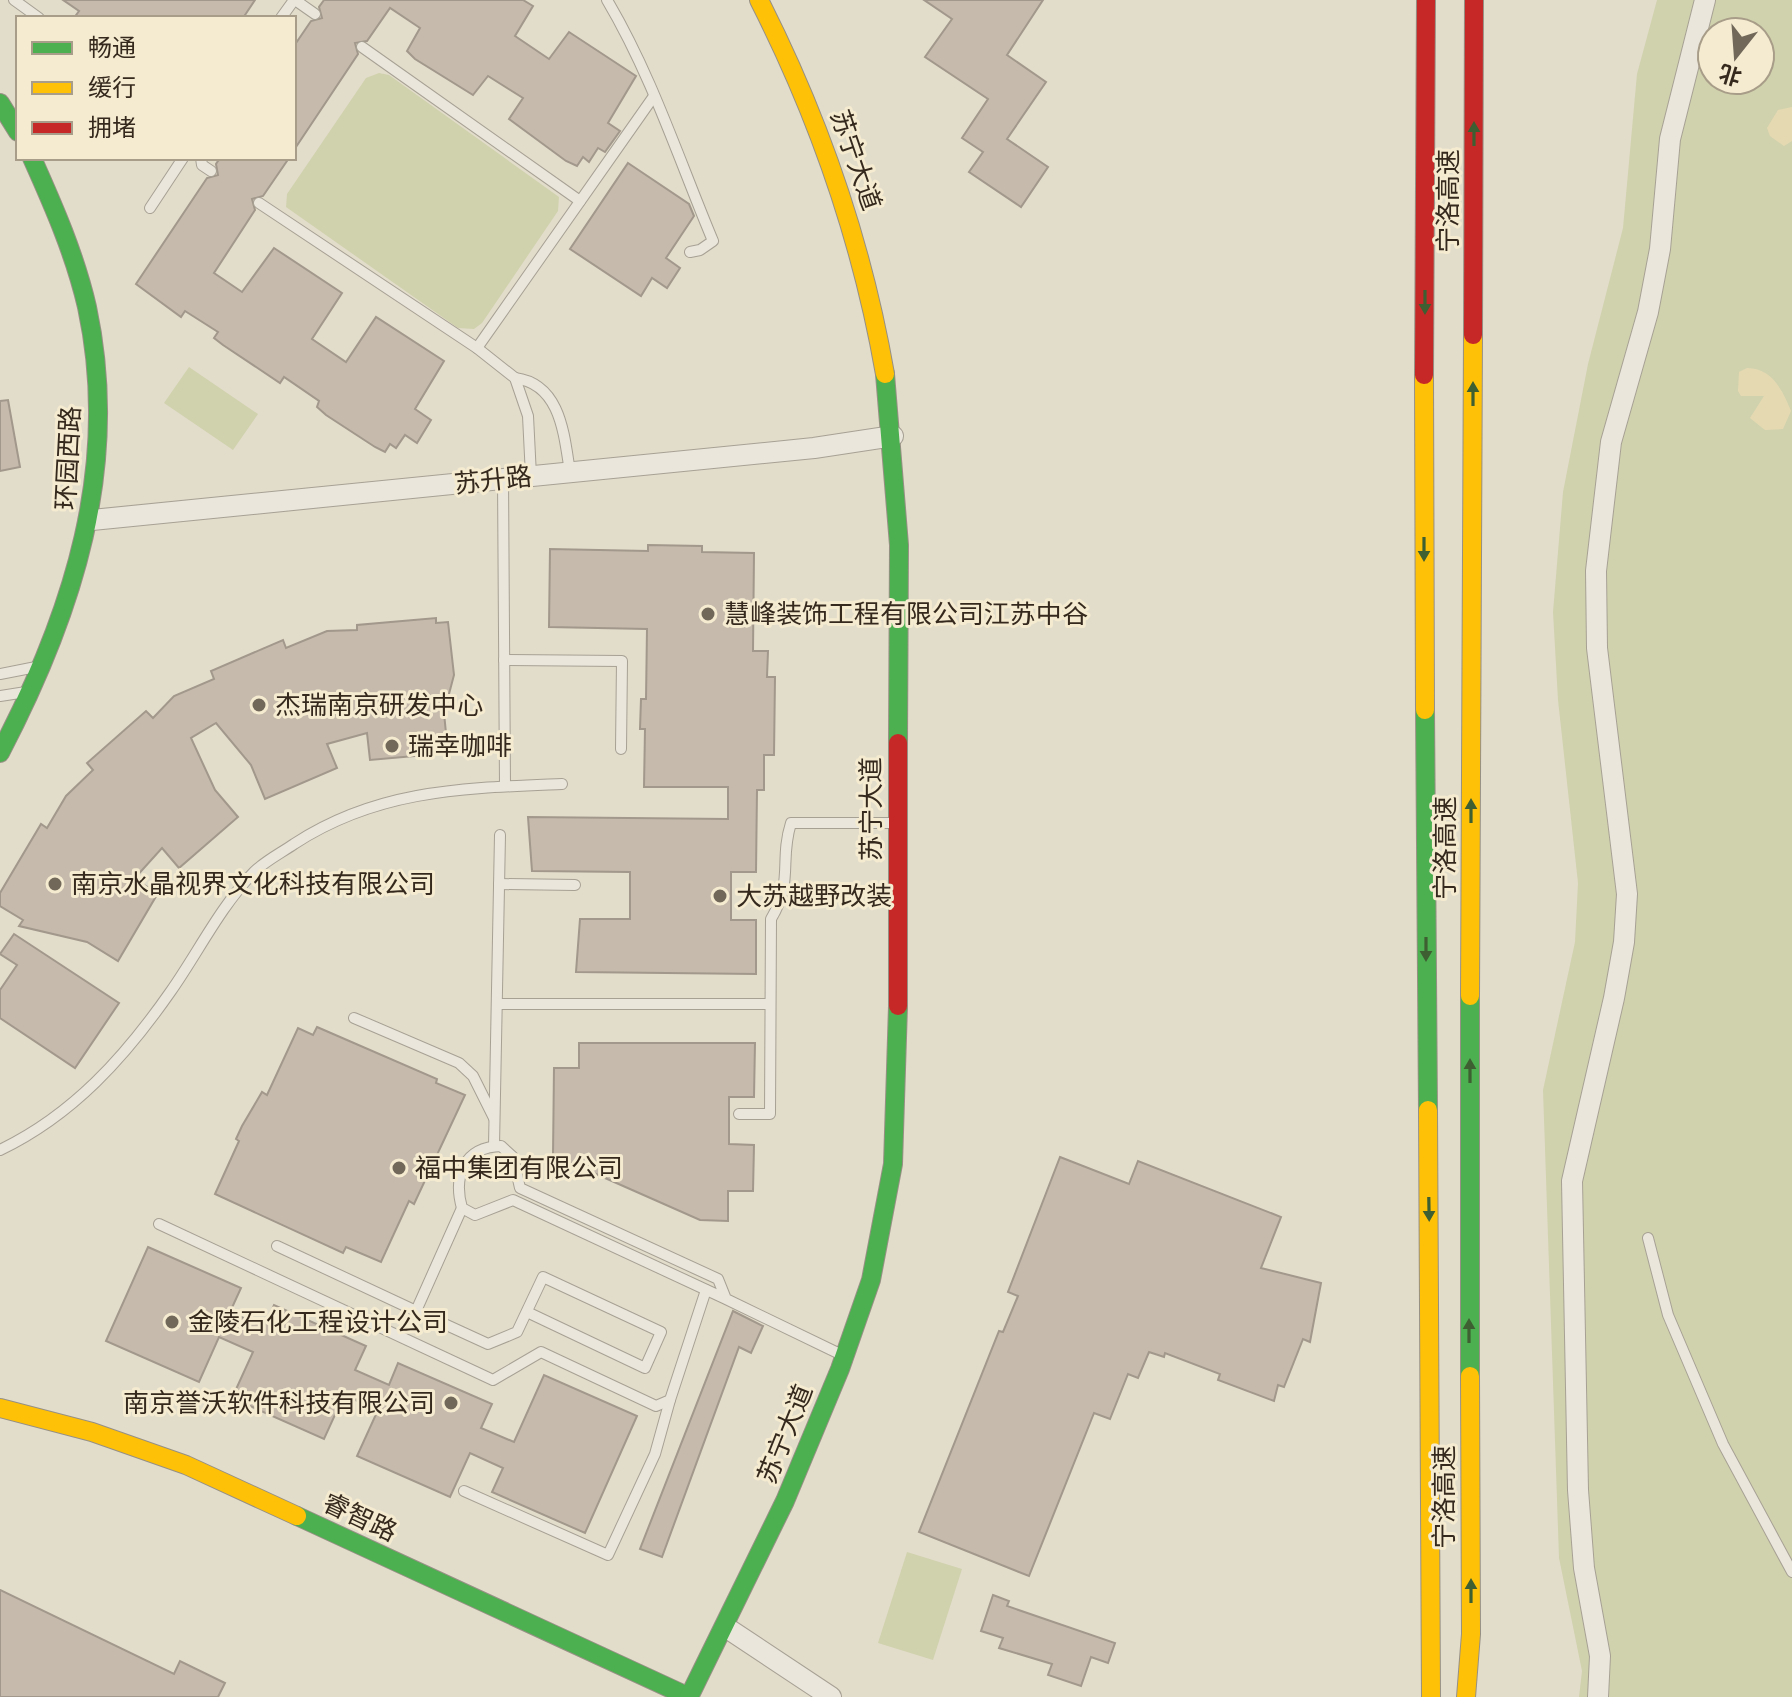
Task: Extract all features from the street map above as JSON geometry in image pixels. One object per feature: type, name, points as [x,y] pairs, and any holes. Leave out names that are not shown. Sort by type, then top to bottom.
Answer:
[{"type":"main road","name":"苏宁大道","points":[[689,1697],[727,1628],[785,1503],[844,1355],[877,1257],[886,1201],[895,1090],[899,571],[893,436],[862,260],[833,165],[790,57],[759,0]]},
{"type":"main road","name":"宁洛高速","points":[[1426,0],[1424,487],[1431,1696]]},
{"type":"main road","name":"宁洛高速","points":[[1466,1697],[1471,1634],[1469,1191],[1474,0]]},
{"type":"main road","points":[[0,103],[16,129]]},
{"type":"main road","name":"环园西路","points":[[0,753],[35,690],[63,624],[92,520],[98,437],[90,333],[75,264],[50,193],[33,160]]},
{"type":"main road","name":"睿智路","points":[[0,1408],[92,1432],[186,1465],[689,1697]]},
{"type":"main road","points":[[1471,1634],[1487,1697]]},
{"type":"street","points":[[1598,1697],[1600,1656],[1584,1568],[1578,1490],[1572,1181],[1619,970],[1627,894],[1597,648],[1596,571],[1608,456],[1648,312],[1660,249],[1670,139],[1705,0]]},
{"type":"street","name":"苏升路","points":[[92,520],[893,436]]},
{"type":"street","points":[[727,1628],[831,1697]]},
{"type":"lane","points":[[14,0],[36,16]]},
{"type":"lane","points":[[283,16],[295,0],[315,14]]},
{"type":"lane","points":[[607,0],[648,73],[654,96],[713,241],[700,250],[690,252]]},
{"type":"lane","points":[[362,47],[580,201]]},
{"type":"lane","points":[[477,348],[654,96]]},
{"type":"lane","points":[[150,208],[182,160]]},
{"type":"lane","points":[[201,160],[202,165],[211,171]]},
{"type":"lane","points":[[259,203],[477,348],[515,378],[524,379],[543,391],[556,406],[570,472]]},
{"type":"lane","points":[[515,378],[528,416],[531,476]]},
{"type":"lane","points":[[503,478],[505,786]]},
{"type":"lane","points":[[504,660],[622,661],[621,749]]},
{"type":"lane","points":[[0,674],[46,665]]},
{"type":"lane","points":[[0,696],[35,690]]},
{"type":"lane","points":[[0,1150],[29,1137],[86,1095],[122,1056],[171,991],[224,909],[256,870],[315,831],[363,808],[417,793],[562,784]]},
{"type":"lane","points":[[739,1114],[770,1114],[771,919],[783,900],[786,887],[786,837],[791,823],[896,823]]},
{"type":"lane","points":[[494,1146],[500,835]]},
{"type":"lane","points":[[499,884],[575,885]]},
{"type":"lane","points":[[497,1004],[770,1004]]},
{"type":"lane","points":[[354,1018],[459,1063],[473,1076],[495,1120]]},
{"type":"lane","points":[[416,1311],[462,1208],[458,1191],[470,1155],[481,1146],[501,1146],[513,1157],[520,1188],[718,1279],[726,1299]]},
{"type":"lane","points":[[462,1208],[475,1215],[513,1200],[844,1355]]},
{"type":"lane","points":[[159,1224],[493,1380],[541,1352],[656,1406],[670,1400]]},
{"type":"lane","points":[[1648,1238],[1668,1315],[1716,1430],[1792,1572]]},
{"type":"lane","points":[[277,1246],[488,1344],[517,1332],[543,1277],[661,1332],[645,1368],[527,1312]]},
{"type":"lane","points":[[464,1491],[608,1555],[655,1454],[706,1290]]},
{"type":"green space","points":[[1657,0],[1792,0],[1792,1697],[1579,1697],[1582,1671],[1559,1558],[1543,1090],[1575,942],[1578,883],[1558,700],[1553,612],[1563,492],[1588,364],[1623,228],[1637,74]]},
{"type":"green space","points":[[379,73],[389,75],[559,197],[558,211],[482,323],[474,329],[458,328],[286,207],[287,194],[366,78]]},
{"type":"green space","points":[[189,367],[258,414],[233,450],[164,403]]},
{"type":"green space","points":[[907,1552],[962,1569],[933,1660],[878,1643]]},
{"type":"sand","points":[[1792,107],[1792,141],[1784,146],[1770,136],[1767,128],[1778,110]]},
{"type":"sand","points":[[1747,368],[1770,376],[1780,389],[1791,411],[1783,429],[1765,430],[1750,418],[1764,396],[1741,396],[1738,391],[1739,372]]},
{"type":"building","points":[[63,0],[255,0],[244,16],[75,16],[79,11]]},
{"type":"building","points":[[324,0],[523,0],[533,6],[515,36],[549,59],[569,32],[636,76],[608,123],[620,131],[605,152],[598,148],[589,162],[583,157],[577,166],[566,161],[509,119],[523,98],[488,76],[473,95],[415,59],[407,51],[420,28],[390,8],[367,41],[355,43],[358,54],[296,147],[296,43],[311,21],[322,18],[319,7]]},
{"type":"building","points":[[924,0],[1043,0],[1007,55],[1046,82],[1007,139],[1048,167],[1021,207],[969,172],[983,152],[962,138],[988,99],[925,57],[952,19]]},
{"type":"building","points":[[219,160],[288,160],[263,196],[252,199],[255,210],[214,273],[242,292],[274,248],[342,293],[312,339],[346,362],[376,317],[444,361],[415,409],[431,420],[417,443],[405,435],[396,448],[390,444],[385,452],[375,447],[326,415],[317,407],[319,401],[284,377],[280,383],[214,338],[218,332],[185,311],[181,317],[136,284],[207,178],[218,175],[216,164]]},
{"type":"building","points":[[628,163],[689,204],[694,216],[666,258],[680,268],[667,288],[652,278],[641,296],[570,249]]},
{"type":"building","points":[[8,400],[20,467],[0,471],[0,401]]},
{"type":"building","points":[[648,545],[702,546],[702,552],[754,553],[753,651],[768,651],[767,677],[775,677],[774,755],[764,755],[764,790],[757,790],[756,872],[731,872],[731,920],[756,920],[756,974],[576,972],[580,919],[630,919],[630,872],[532,871],[528,817],[728,819],[728,787],[644,787],[645,729],[640,729],[641,699],[646,699],[647,629],[549,627],[550,549],[648,551]]},
{"type":"building","points":[[436,618],[436,623],[448,622],[454,675],[444,713],[448,753],[370,760],[367,733],[327,744],[337,768],[265,799],[251,765],[216,723],[191,738],[215,790],[238,817],[179,868],[162,848],[134,879],[158,893],[118,961],[87,942],[19,926],[23,920],[0,906],[0,893],[41,824],[47,828],[66,796],[93,770],[87,763],[146,711],[153,718],[174,696],[214,679],[211,671],[283,640],[286,648],[327,631],[357,630],[357,625]]},
{"type":"building","points":[[14,934],[119,1003],[75,1068],[0,1018],[0,990],[17,965],[0,954]]},
{"type":"building","points":[[317,1027],[437,1079],[436,1083],[465,1095],[414,1204],[409,1201],[381,1262],[346,1247],[343,1253],[215,1194],[239,1141],[236,1139],[242,1126],[262,1092],[267,1095],[298,1028],[313,1035]]},
{"type":"building","points":[[579,1043],[755,1043],[754,1097],[729,1097],[729,1144],[754,1145],[753,1191],[728,1191],[728,1221],[700,1220],[553,1155],[554,1068],[579,1068]]},
{"type":"building","points":[[1060,1157],[1129,1184],[1138,1161],[1281,1217],[1261,1268],[1321,1283],[1310,1342],[1303,1339],[1284,1387],[1278,1385],[1274,1401],[1218,1380],[1220,1374],[1165,1353],[1164,1357],[1149,1352],[1138,1378],[1128,1374],[1110,1419],[1094,1413],[1029,1576],[919,1532],[999,1331],[1003,1332],[1018,1296],[1008,1292]]},
{"type":"building","points":[[148,1247],[241,1288],[230,1312],[264,1327],[274,1305],[366,1346],[355,1370],[389,1385],[398,1363],[492,1404],[481,1428],[514,1442],[544,1375],[637,1416],[585,1533],[492,1492],[503,1468],[470,1453],[450,1497],[357,1456],[378,1410],[344,1395],[324,1439],[232,1398],[253,1352],[219,1337],[199,1382],[106,1341]]},
{"type":"building","points":[[733,1311],[763,1326],[751,1353],[739,1347],[662,1557],[640,1549]]},
{"type":"building","points":[[0,1590],[174,1674],[180,1661],[225,1683],[218,1697],[0,1697]]},
{"type":"building","points":[[993,1595],[1009,1601],[1007,1606],[1115,1643],[1108,1663],[1091,1657],[1081,1686],[1048,1675],[1052,1664],[999,1648],[1003,1638],[981,1631]]},
{"type":"traffic: fast","points":[[0,103],[16,129]]},
{"type":"traffic: fast","points":[[0,753],[49,647],[69,592],[84,537],[94,481],[98,424],[96,366],[87,307],[70,250],[33,160]]},
{"type":"traffic: fast","points":[[885,374],[899,545],[898,743]]},
{"type":"traffic: fast","points":[[1425,710],[1428,1110]]},
{"type":"traffic: fast","points":[[1470,996],[1470,1376]]},
{"type":"traffic: fast","points":[[689,1697],[785,1501],[840,1369],[871,1280],[893,1164],[898,1006]]},
{"type":"traffic: fast","points":[[297,1516],[689,1697]]},
{"type":"traffic: slow","points":[[759,0],[801,90],[836,182],[864,277],[885,374]]},
{"type":"traffic: slow","points":[[1470,996],[1473,335]]},
{"type":"traffic: slow","points":[[1424,375],[1425,710]]},
{"type":"traffic: slow","points":[[1428,1110],[1431,1697]]},
{"type":"traffic: slow","points":[[1466,1697],[1471,1634],[1470,1376]]},
{"type":"traffic: slow","points":[[0,1408],[92,1432],[186,1465],[297,1516]]},
{"type":"traffic: jam","points":[[1424,375],[1426,0]]},
{"type":"traffic: jam","points":[[1473,335],[1474,0]]},
{"type":"traffic: jam","points":[[898,743],[898,1006]]},
{"type":"place","name":"慧峰装饰工程有限公司江苏中谷","points":[[708,614]]},
{"type":"place","name":"杰瑞南京研发中心","points":[[259,705]]},
{"type":"place","name":"瑞幸咖啡","points":[[392,746]]},
{"type":"place","name":"南京水晶视界文化科技有限公司","points":[[55,884]]},
{"type":"place","name":"大苏越野改装","points":[[720,896]]},
{"type":"place","name":"福中集团有限公司","points":[[399,1168]]},
{"type":"place","name":"金陵石化工程设计公司","points":[[172,1322]]},
{"type":"place","name":"南京誉沃软件科技有限公司","points":[[451,1403]]}]
